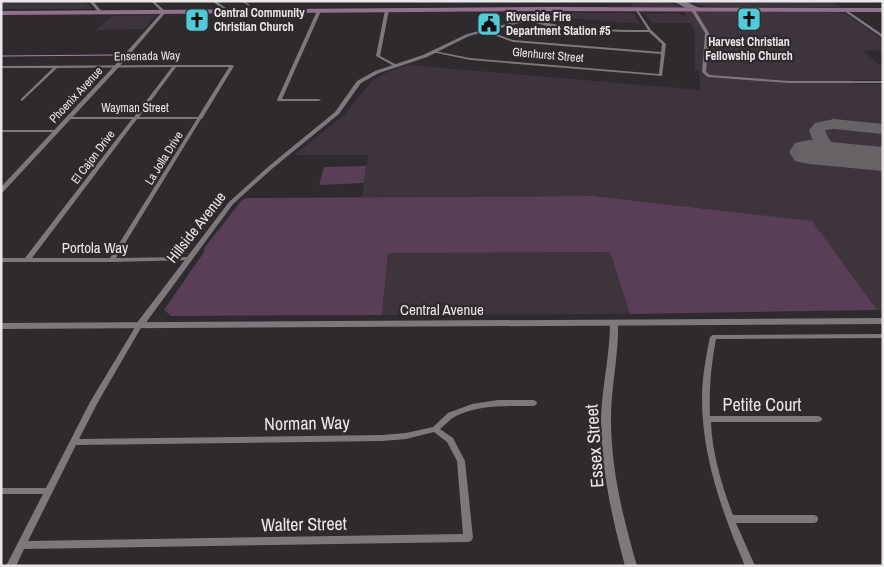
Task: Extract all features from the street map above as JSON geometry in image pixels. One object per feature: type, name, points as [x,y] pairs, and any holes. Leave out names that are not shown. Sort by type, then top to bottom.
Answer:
[{"type":"main road","points":[[675,1],[693,10]]},
{"type":"main road","points":[[681,1],[697,8],[693,10]]},
{"type":"main road","points":[[1,12],[883,10]]},
{"type":"main road","points":[[1,12],[99,11]]},
{"type":"main road","name":"Central Avenue","points":[[1,326],[883,321]]},
{"type":"street","points":[[91,1],[99,11]]},
{"type":"street","points":[[152,1],[164,11]]},
{"type":"street","points":[[213,1],[228,11]]},
{"type":"street","points":[[387,10],[378,56],[394,65]]},
{"type":"street","points":[[530,20],[537,17],[538,10]]},
{"type":"street","points":[[485,31],[513,41],[662,53],[664,44],[650,31],[636,10]]},
{"type":"street","points":[[693,10],[707,33],[704,72],[709,76],[789,82],[883,82]]},
{"type":"street","points":[[845,10],[883,37]]},
{"type":"street","name":"Phoenix Avenue","points":[[1,191],[118,66],[164,11]]},
{"type":"street","points":[[319,11],[279,100],[319,100]]},
{"type":"street","points":[[530,20],[553,26],[650,31]]},
{"type":"street","name":"Hillside Avenue","points":[[11,566],[73,442],[123,351],[139,326],[219,217],[237,197],[337,113],[359,82],[376,72],[434,52],[461,38],[530,20]]},
{"type":"street","name":"Glenhurst Street","points":[[434,52],[470,58],[661,74],[662,53]]},
{"type":"street","name":"El Cajon Drive","points":[[27,260],[175,66]]},
{"type":"street","name":"Ensenada Way","points":[[1,67],[232,66]]},
{"type":"street","name":"La Jolla Drive","points":[[112,260],[232,66]]},
{"type":"street","points":[[22,100],[56,67]]},
{"type":"street","name":"Wayman Street","points":[[69,118],[201,118]]},
{"type":"street","points":[[1,131],[57,131]]},
{"type":"street","name":"Portola Way","points":[[1,260],[189,259]]},
{"type":"street","name":"Essex Street","points":[[614,323],[615,343],[607,393],[607,452],[613,493],[631,566]]},
{"type":"street","points":[[750,566],[720,490],[710,450],[706,420],[706,372],[713,337],[883,336]]},
{"type":"street","name":"Norman Way","points":[[73,442],[382,438],[406,436],[435,429],[451,415],[472,407],[498,403],[533,402]]},
{"type":"street","name":"Petite Court","points":[[706,420],[818,419]]},
{"type":"street","name":"Walter Street","points":[[22,545],[468,538],[461,461],[450,440],[435,429]]},
{"type":"street","points":[[1,491],[48,491]]},
{"type":"street","points":[[730,519],[814,519]]},
{"type":"shaded area","points":[[1,1],[84,1],[92,9],[1,9]]},
{"type":"shaded area","points":[[635,1],[669,1],[679,7],[630,7]]},
{"type":"shaded area","points":[[687,1],[828,1],[841,7],[709,7]]},
{"type":"shaded area","points":[[685,12],[838,12],[846,14],[883,40],[883,50],[863,51],[883,67],[883,80],[852,80],[855,84],[883,84],[883,310],[877,310],[811,221],[593,196],[362,197],[368,155],[294,155],[344,115],[371,82],[385,73],[408,65],[700,90],[699,70],[695,70],[695,33],[691,23],[652,23],[645,14],[675,13],[686,16]]},
{"type":"shaded area","points":[[550,13],[629,13],[634,14],[640,24],[545,16]]},
{"type":"shaded area","points":[[156,15],[144,29],[96,30],[112,16]]},
{"type":"shaded area","points":[[366,166],[364,183],[319,185],[324,167]]},
{"type":"shaded area","points":[[593,196],[812,221],[877,310],[630,314],[610,252],[388,253],[382,315],[171,316],[164,310],[204,252],[205,247],[242,200],[246,198]]},
{"type":"shaded area","points":[[610,252],[630,314],[382,315],[388,253]]},
{"type":"waterway","points":[[242,1],[249,5]]},
{"type":"waterway","points":[[1,56],[116,55]]},
{"type":"taxiway","points":[[841,155],[823,145],[817,130],[820,126],[834,124],[883,129]]},
{"type":"runway","points":[[809,152],[883,159]]},
{"type":"place","name":"Harvest Christian Fellowship Church","points":[[749,19]]},
{"type":"place","name":"Central Community Christian Church","points":[[197,20]]},
{"type":"place","name":"Riverside Fire Department Station #5","points":[[489,24]]}]
